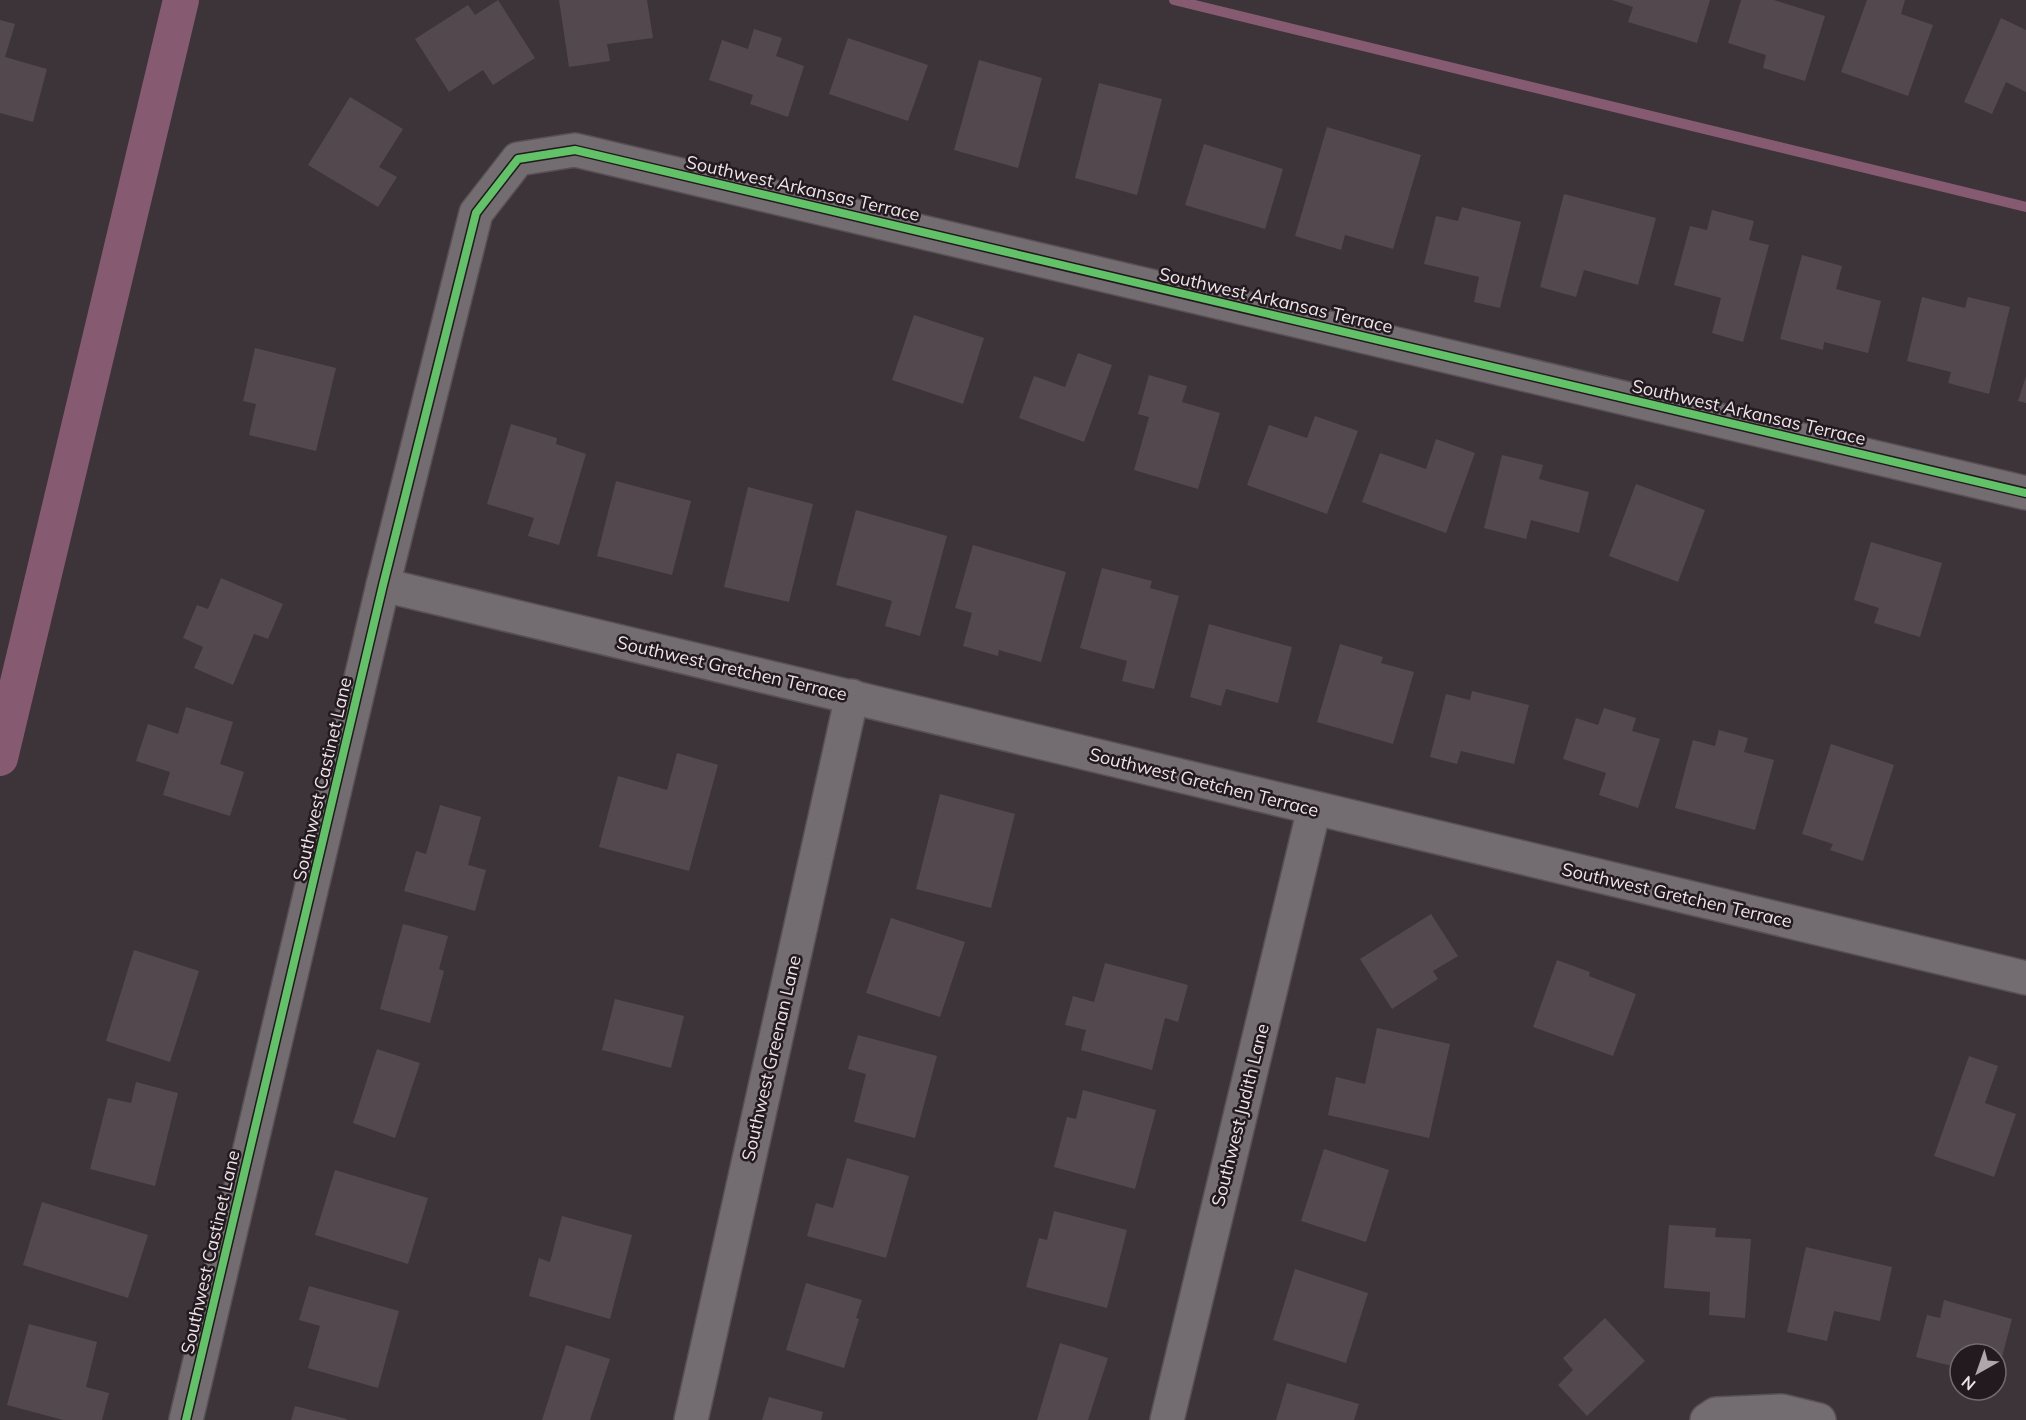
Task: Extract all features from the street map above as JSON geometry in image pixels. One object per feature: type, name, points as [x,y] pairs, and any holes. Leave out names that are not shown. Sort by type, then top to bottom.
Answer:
[{"type":"street","name":"Southwest Arkansas Terrace","points":[[518,159],[575,150],[2026,493]]},
{"type":"street","name":"Southwest Castinet Lane","points":[[186,1420],[383,585],[476,213],[518,159]]},
{"type":"street","name":"Southwest Gretchen Terrace","points":[[383,585],[2026,978]]},
{"type":"street","name":"Southwest Greenan Lane","points":[[691,1420],[852,696]]},
{"type":"street","name":"Southwest Judith Lane","points":[[1167,1420],[1314,809]]},
{"type":"street","points":[[1707,1420],[1716,1414],[1782,1411],[1819,1420]]},
{"type":"building","points":[[498,0],[535,58],[493,85],[483,70],[449,92],[415,39],[468,5],[475,15]]},
{"type":"building","points":[[559,0],[647,0],[653,38],[607,44],[610,61],[569,67]]},
{"type":"building","points":[[1612,0],[1710,0],[1697,43],[1628,22],[1633,7]]},
{"type":"building","points":[[1741,0],[1774,0],[1825,16],[1805,81],[1763,68],[1766,55],[1728,43]]},
{"type":"building","points":[[1867,0],[1905,0],[1901,14],[1933,25],[1908,96],[1841,72]]},
{"type":"building","points":[[2001,18],[2026,30],[2026,92],[2006,82],[1992,114],[1964,102]]},
{"type":"building","points":[[0,20],[15,24],[5,57],[47,69],[33,122],[0,113]]},
{"type":"building","points":[[754,29],[782,38],[776,56],[804,66],[788,117],[750,104],[753,95],[709,80],[722,40],[748,49]]},
{"type":"building","points":[[848,38],[928,65],[908,121],[829,94]]},
{"type":"building","points":[[979,60],[1042,78],[1018,168],[954,150]]},
{"type":"building","points":[[1099,83],[1162,99],[1137,195],[1075,178]]},
{"type":"building","points":[[350,97],[403,129],[379,167],[397,177],[378,207],[308,165]]},
{"type":"building","points":[[1327,127],[1421,155],[1393,249],[1345,235],[1341,250],[1295,236]]},
{"type":"building","points":[[1204,144],[1283,169],[1265,229],[1185,205]]},
{"type":"building","points":[[1564,194],[1656,218],[1638,285],[1584,270],[1576,297],[1540,287]]},
{"type":"building","points":[[1462,207],[1521,222],[1500,308],[1474,302],[1479,277],[1424,264],[1436,216],[1458,221]]},
{"type":"building","points":[[1712,210],[1754,221],[1749,240],[1769,245],[1743,342],[1712,333],[1721,298],[1674,285],[1690,226],[1707,230]]},
{"type":"building","points":[[1802,255],[1842,266],[1836,289],[1881,301],[1868,353],[1824,342],[1823,350],[1780,339]]},
{"type":"building","points":[[1922,297],[1965,308],[1968,297],[2010,307],[1989,394],[1948,383],[1951,372],[1907,361]]},
{"type":"building","points":[[914,315],[984,338],[963,404],[892,380]]},
{"type":"building","points":[[255,348],[336,368],[316,451],[249,435],[256,404],[243,401]]},
{"type":"building","points":[[1078,353],[1112,365],[1084,442],[1019,418],[1034,376],[1065,387]]},
{"type":"building","points":[[1149,375],[1187,386],[1182,402],[1220,413],[1198,489],[1134,470],[1149,417],[1138,414]]},
{"type":"building","points":[[2026,376],[2026,403],[2018,401]]},
{"type":"building","points":[[1315,416],[1358,431],[1327,514],[1247,485],[1269,425],[1307,438]]},
{"type":"building","points":[[511,424],[557,438],[556,444],[586,454],[559,545],[528,536],[534,518],[487,504]]},
{"type":"building","points":[[1436,439],[1475,453],[1446,533],[1362,502],[1380,453],[1426,469]]},
{"type":"building","points":[[1502,455],[1543,465],[1539,479],[1589,492],[1579,533],[1531,520],[1526,539],[1484,528]]},
{"type":"building","points":[[616,481],[691,501],[672,575],[597,556]]},
{"type":"building","points":[[1636,484],[1705,510],[1678,582],[1609,556]]},
{"type":"building","points":[[748,487],[813,504],[789,602],[724,587]]},
{"type":"building","points":[[856,510],[947,536],[920,636],[885,626],[892,601],[836,585]]},
{"type":"building","points":[[1871,542],[1942,563],[1920,637],[1874,623],[1879,608],[1854,600]]},
{"type":"building","points":[[973,545],[1066,572],[1041,662],[999,650],[998,656],[963,646],[972,613],[955,608]]},
{"type":"building","points":[[1102,568],[1152,581],[1150,588],[1179,596],[1154,689],[1122,681],[1127,661],[1080,648]]},
{"type":"building","points":[[221,578],[283,604],[268,639],[254,634],[233,685],[194,668],[203,647],[183,638],[197,605],[208,609]]},
{"type":"building","points":[[1209,624],[1292,647],[1278,703],[1226,689],[1221,706],[1190,697]]},
{"type":"building","points":[[1340,644],[1383,657],[1381,663],[1414,672],[1393,744],[1317,722]]},
{"type":"building","points":[[1472,691],[1529,705],[1514,764],[1461,751],[1457,764],[1430,757],[1446,694],[1470,700]]},
{"type":"building","points":[[186,707],[233,722],[220,764],[244,772],[230,816],[163,795],[170,772],[136,761],[148,724],[178,734]]},
{"type":"building","points":[[1604,708],[1636,718],[1632,731],[1660,739],[1638,808],[1599,795],[1606,773],[1563,759],[1576,718],[1598,725]]},
{"type":"building","points":[[1719,730],[1748,738],[1744,752],[1774,760],[1755,830],[1675,808],[1693,740],[1715,746]]},
{"type":"building","points":[[1831,744],[1894,765],[1863,861],[1830,850],[1833,844],[1802,834]]},
{"type":"building","points":[[677,753],[718,765],[689,871],[599,847],[618,776],[667,790]]},
{"type":"building","points":[[940,794],[1015,814],[991,908],[916,889]]},
{"type":"building","points":[[440,805],[481,817],[468,865],[486,870],[475,911],[404,891],[416,851],[426,854]]},
{"type":"building","points":[[1431,914],[1458,956],[1433,971],[1438,979],[1392,1009],[1360,959]]},
{"type":"building","points":[[891,918],[965,942],[940,1017],[866,993]]},
{"type":"building","points":[[403,924],[448,936],[439,969],[444,971],[430,1023],[380,1009]]},
{"type":"building","points":[[134,950],[199,971],[170,1062],[106,1041]]},
{"type":"building","points":[[1557,960],[1590,972],[1589,976],[1636,994],[1613,1056],[1533,1027]]},
{"type":"building","points":[[1105,963],[1188,985],[1178,1022],[1165,1018],[1152,1070],[1081,1050],[1086,1030],[1065,1025],[1073,996],[1094,1002]]},
{"type":"building","points":[[615,999],[684,1016],[671,1068],[602,1050]]},
{"type":"building","points":[[1377,1028],[1450,1044],[1429,1138],[1328,1115],[1336,1077],[1365,1084]]},
{"type":"building","points":[[858,1035],[937,1056],[915,1138],[854,1122],[866,1074],[848,1069]]},
{"type":"building","points":[[377,1049],[420,1063],[395,1138],[353,1123]]},
{"type":"building","points":[[1969,1056],[1998,1066],[1985,1103],[2016,1114],[1994,1177],[1934,1156]]},
{"type":"building","points":[[136,1082],[178,1093],[155,1186],[90,1169],[108,1098],[131,1103]]},
{"type":"building","points":[[1083,1090],[1156,1110],[1135,1189],[1054,1167],[1067,1117],[1076,1119]]},
{"type":"building","points":[[1324,1149],[1389,1170],[1366,1242],[1301,1221]]},
{"type":"building","points":[[847,1158],[909,1176],[886,1258],[807,1236],[816,1203],[833,1208]]},
{"type":"building","points":[[335,1170],[428,1198],[408,1264],[315,1235]]},
{"type":"building","points":[[42,1202],[148,1235],[128,1298],[23,1265]]},
{"type":"building","points":[[1054,1211],[1127,1230],[1107,1308],[1026,1287],[1039,1238],[1047,1240]]},
{"type":"building","points":[[562,1216],[632,1235],[610,1319],[529,1296],[539,1258],[550,1262]]},
{"type":"building","points":[[1669,1225],[1716,1228],[1715,1237],[1751,1239],[1745,1318],[1709,1315],[1710,1292],[1664,1288]]},
{"type":"building","points":[[1806,1247],[1892,1267],[1880,1321],[1834,1311],[1827,1341],[1787,1332]]},
{"type":"building","points":[[1295,1269],[1368,1293],[1346,1363],[1273,1340]]},
{"type":"building","points":[[806,1283],[862,1300],[856,1318],[859,1319],[844,1368],[786,1350]]},
{"type":"building","points":[[309,1286],[399,1311],[378,1388],[308,1368],[320,1326],[299,1320]]},
{"type":"building","points":[[1944,1300],[2012,1319],[2006,1342],[1948,1342],[1948,1365],[1916,1357],[1927,1315],[1940,1318]]},
{"type":"building","points":[[1605,1318],[1645,1361],[1587,1416],[1558,1385],[1573,1370],[1563,1358]]},
{"type":"building","points":[[29,1324],[97,1342],[86,1387],[109,1393],[102,1420],[63,1420],[7,1405]]},
{"type":"building","points":[[1060,1343],[1108,1358],[1088,1420],[1037,1420]]},
{"type":"building","points":[[566,1345],[610,1359],[590,1420],[542,1420]]},
{"type":"building","points":[[1287,1383],[1359,1404],[1354,1420],[1276,1420]]},
{"type":"building","points":[[769,1397],[823,1412],[821,1420],[762,1420]]},
{"type":"building","points":[[295,1406],[347,1419],[291,1420]]},
{"type":"waterway","points":[[0,758],[181,0]]},
{"type":"waterway","points":[[1174,0],[2026,207]]},
{"type":"cycle path","points":[[186,1420],[383,585],[476,213],[518,159],[575,150],[2026,493]]}]
